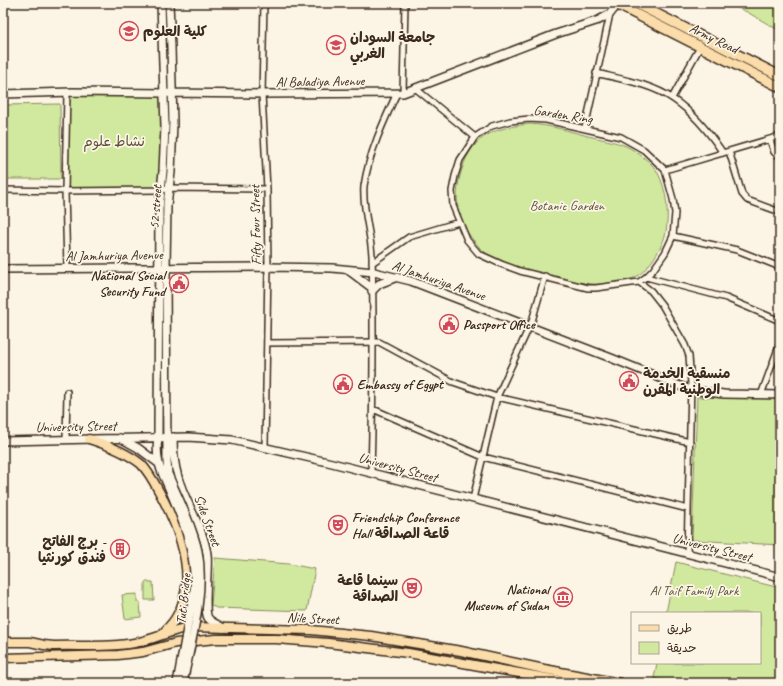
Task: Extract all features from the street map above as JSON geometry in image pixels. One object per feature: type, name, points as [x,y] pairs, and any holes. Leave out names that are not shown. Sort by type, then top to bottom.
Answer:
[{"type":"highway","name":"Army Road","points":[[635,3],[780,76]]},
{"type":"highway","name":"Army Road","points":[[616,4],[780,86]]},
{"type":"main road","points":[[89,439],[126,454],[142,466],[150,476],[172,516],[183,549],[187,571],[186,587],[181,606],[175,619],[158,637]]},
{"type":"main road","name":"Nile Street","points":[[3,642],[30,642],[49,646],[110,645],[134,643],[190,627],[329,631],[371,636],[461,651],[544,673],[574,683]]},
{"type":"main road","points":[[328,643],[329,631]]},
{"type":"main road","name":"Nile Street","points":[[3,658],[129,654],[143,652],[176,643],[243,638],[328,643],[620,683]]},
{"type":"main road","points":[[460,662],[461,651]]},
{"type":"street","name":"52 street","points":[[159,467],[156,452],[158,437],[159,209],[163,171],[165,127],[161,3]]},
{"type":"street","name":"52 street","points":[[168,3],[172,93],[172,149],[167,205],[166,267],[170,438]]},
{"type":"street","name":"Fifty Four Street","points":[[264,3],[262,94],[267,189],[268,266],[268,343],[265,447]]},
{"type":"street","points":[[372,473],[372,263],[364,188],[371,154],[382,126],[400,93],[405,3]]},
{"type":"street","name":"Al Baladiya Avenue","points":[[3,94],[400,93],[556,34],[599,20],[610,14],[616,4]]},
{"type":"street","points":[[585,128],[610,14]]},
{"type":"street","points":[[672,98],[700,47]]},
{"type":"street","points":[[596,73],[638,84],[672,98],[695,117],[711,135],[723,153]]},
{"type":"street","points":[[415,88],[475,137]]},
{"type":"street","points":[[67,93],[68,128],[65,191],[67,268]]},
{"type":"street","name":"Garden Ring","points":[[529,119],[546,120],[585,128],[621,137],[634,143],[655,159],[665,170],[673,199],[675,213],[673,236],[665,253],[646,277],[639,282],[592,288],[520,270],[501,264],[480,254],[467,240],[453,206],[452,191],[460,160],[475,137],[492,126],[529,119]]},
{"type":"street","points":[[665,170],[780,136]]},
{"type":"street","points":[[770,140],[774,152],[780,157]]},
{"type":"street","points":[[730,151],[744,197],[747,200],[780,212]]},
{"type":"street","points":[[3,190],[161,190],[169,188],[267,189]]},
{"type":"street","points":[[372,263],[409,237],[459,222]]},
{"type":"street","points":[[673,236],[737,250],[780,267]]},
{"type":"street","name":"Al Jamhuriya Avenue","points":[[3,269],[268,266],[346,269],[371,272],[397,277],[690,390],[712,393],[780,395]]},
{"type":"street","points":[[346,269],[372,289]]},
{"type":"street","points":[[473,499],[497,397],[535,315],[545,276]]},
{"type":"street","points":[[372,289],[379,284],[397,277]]},
{"type":"street","points":[[646,277],[726,298],[780,321]]},
{"type":"street","points":[[639,282],[651,291],[662,304],[685,345],[689,356],[691,369],[687,554]]},
{"type":"street","points":[[268,343],[376,341],[453,382],[497,397],[690,442]]},
{"type":"street","points":[[761,395],[780,345]]},
{"type":"street","points":[[66,392],[66,439]]},
{"type":"street","points":[[373,409],[483,457],[688,509]]},
{"type":"street","name":"University Street","points":[[3,440],[158,437],[188,437],[232,440],[372,473],[780,578]]},
{"type":"street","points":[[120,438],[138,448],[159,467],[166,476]]},
{"type":"street","points":[[166,476],[170,438]]},
{"type":"street","name":"Side Street","points":[[170,438],[178,478],[197,522],[207,554],[208,570],[206,612],[211,620],[224,628]]},
{"type":"street","points":[[150,476],[159,467]]},
{"type":"street","name":"Tuti Bridge","points":[[166,476],[186,531],[193,559],[194,576],[194,591],[177,683]]},
{"type":"street","name":"Tuti Bridge","points":[[166,476],[192,531],[200,566],[198,604],[183,683]]},
{"type":"green space","points":[[727,3],[780,3],[780,31],[747,12]]},
{"type":"green space","name":"نشاط علوم","points":[[70,94],[162,97],[159,188],[67,189]]},
{"type":"green space","points":[[60,104],[61,179],[3,179],[3,105]]},
{"type":"green space","name":"Botanic Garden","points":[[529,124],[559,128],[622,144],[639,154],[656,169],[665,195],[667,210],[666,232],[662,245],[654,258],[639,275],[634,278],[602,284],[567,280],[523,269],[497,260],[482,250],[469,234],[460,217],[457,198],[459,179],[467,157],[479,140],[487,135],[506,128]]},
{"type":"green space","points":[[697,397],[780,398],[780,545],[692,540]]},
{"type":"green space","points":[[215,558],[289,564],[315,569],[307,611],[216,608],[211,605]]},
{"type":"green space","name":"Al Taif Family Park","points":[[676,562],[780,588],[780,683],[676,683],[654,678],[657,664],[761,664],[761,612],[666,612]]},
{"type":"green space","points":[[145,582],[153,582],[154,600],[145,600]]},
{"type":"green space","points":[[137,594],[137,602],[140,602],[141,617],[125,619],[122,595]]},
{"type":"place","name":"كلية العلوم","points":[[129,31]]},
{"type":"place","name":"جامعة السودان الغربي","points":[[336,45]]},
{"type":"place","name":"National Social Security Fund","points":[[179,283]]},
{"type":"place","name":"Passport Office","points":[[449,324]]},
{"type":"place","name":"منسقية الخدمة الوطنية المقرن","points":[[629,381]]},
{"type":"place","name":"Embassy of Egypt","points":[[343,384]]},
{"type":"place","name":"Friendship Conference Hall قاعة الصداقة","points":[[338,525]]},
{"type":"place","name":"برج الفاتح - فندق كورنثيا","points":[[120,549]]},
{"type":"place","name":"سينما قاعة الصداقة","points":[[412,588]]},
{"type":"place","name":"National Museum of Sudan","points":[[563,597]]}]
